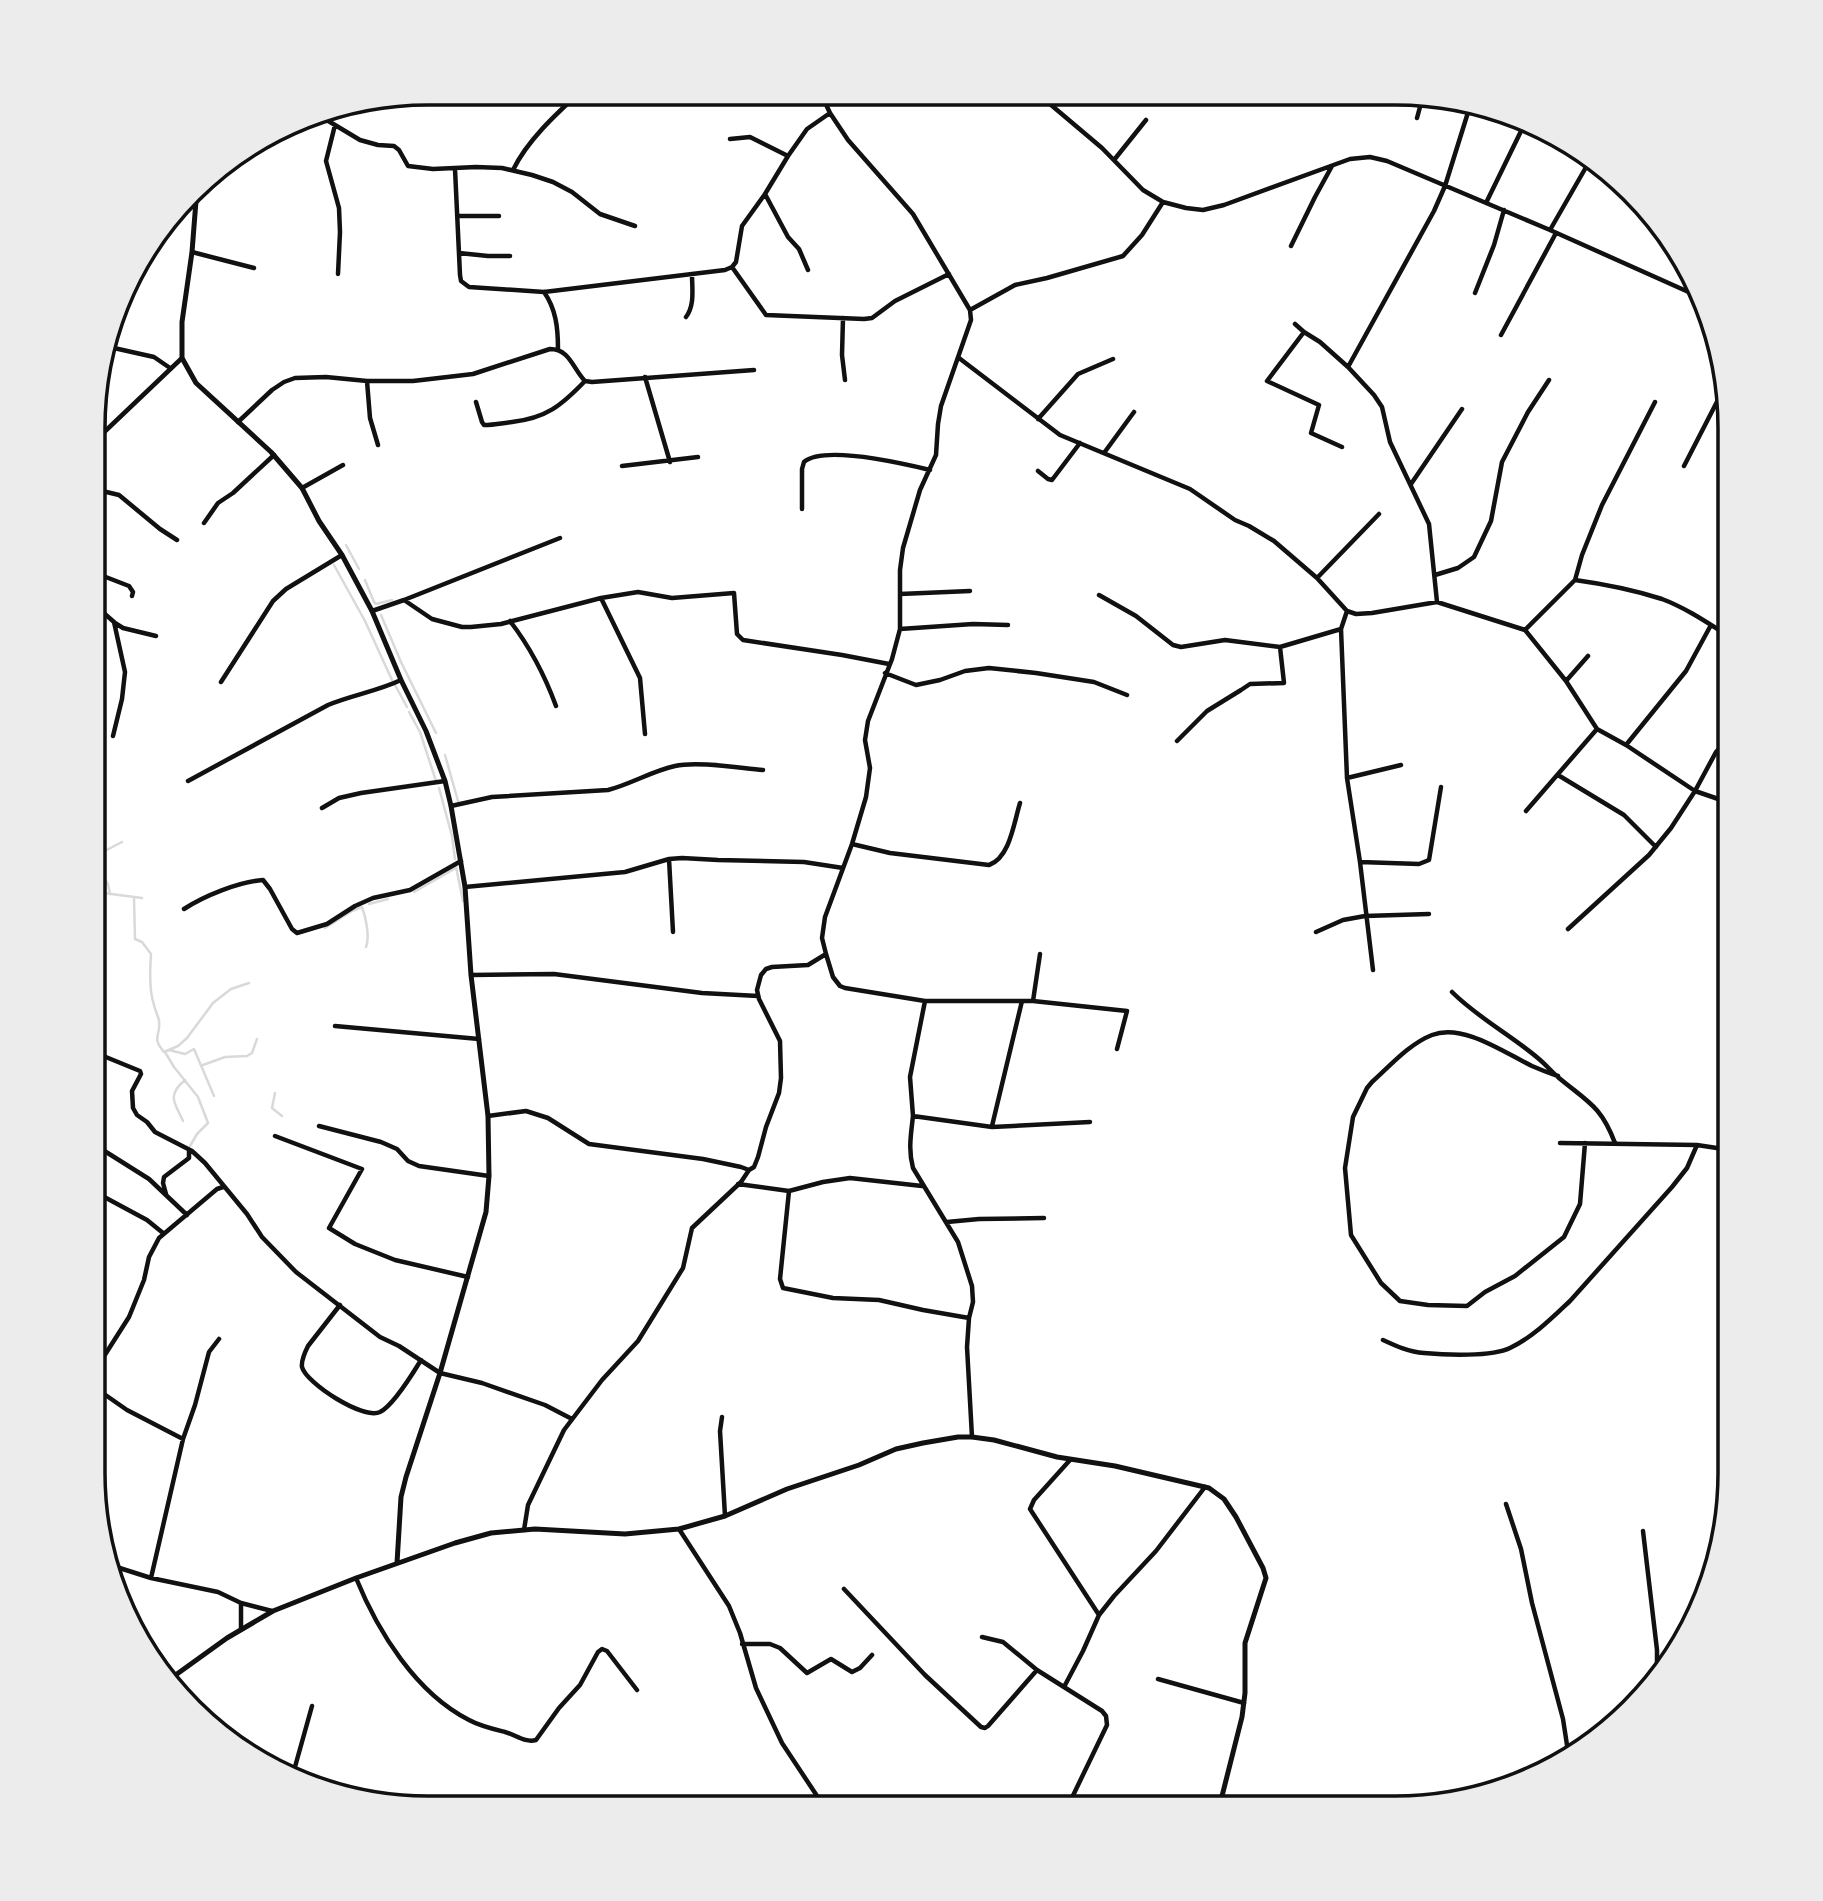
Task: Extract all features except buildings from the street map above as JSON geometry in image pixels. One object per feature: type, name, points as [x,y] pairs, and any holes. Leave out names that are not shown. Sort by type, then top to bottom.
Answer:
[{"type":"street","points":[[513,170],[520,155],[566,105]]},
{"type":"street","points":[[826,105],[848,140],[914,214],[970,310],[971,320],[941,406],[936,456],[920,490],[903,548],[900,570],[900,629],[890,664],[868,720],[865,740],[870,768],[866,797],[825,917],[822,938],[833,977],[840,986],[925,1001],[1033,1001],[1127,1011],[1117,1049]]},
{"type":"street","points":[[1051,105],[1102,148],[1143,190],[1163,202],[1203,210],[1360,157],[1370,157],[1388,161],[1504,210],[1688,292]]},
{"type":"street","points":[[1417,118],[1420,106]]},
{"type":"street","points":[[454,169],[461,281],[470,287],[544,292],[725,270],[736,262],[742,226],[788,156],[807,130],[830,113]]},
{"type":"street","points":[[1348,367],[1434,211],[1445,186],[1468,113]]},
{"type":"street","points":[[1114,160],[1146,120]]},
{"type":"street","points":[[328,121],[360,140],[394,146],[408,166],[413,168],[476,167],[533,174],[553,182],[587,202],[600,214],[635,226]]},
{"type":"street","points":[[335,125],[326,161],[339,208],[338,274]]},
{"type":"street","points":[[1486,203],[1521,131]]},
{"type":"street","points":[[730,139],[750,136],[788,156]]},
{"type":"street","points":[[1291,246],[1333,166]]},
{"type":"street","points":[[1501,335],[1586,168]]},
{"type":"street","points":[[765,194],[788,237],[799,248],[808,270]]},
{"type":"street","points":[[970,310],[1015,285],[1123,257],[1142,235],[1163,202]]},
{"type":"street","points":[[196,203],[182,322],[182,358],[196,383],[274,455],[302,488],[372,611],[426,731],[445,781],[465,887],[471,975],[488,1116],[489,1176],[486,1212],[440,1373],[406,1477],[401,1497],[397,1563]]},
{"type":"street","points":[[1475,293],[1494,245],[1504,210]]},
{"type":"street","points":[[457,216],[499,216]]},
{"type":"street","points":[[192,252],[254,268]]},
{"type":"street","points":[[459,253],[510,256]]},
{"type":"street","points":[[732,267],[766,315],[843,318],[872,318],[895,301],[949,274]]},
{"type":"street","points":[[686,317],[692,302],[692,274]]},
{"type":"street","points":[[544,292],[555,316],[558,349]]},
{"type":"street","points":[[843,318],[842,355],[845,380]]},
{"type":"street","points":[[1295,324],[1348,367],[1382,407],[1390,442],[1429,524],[1437,603]]},
{"type":"street","points":[[1304,332],[1267,381],[1319,405],[1311,433],[1342,447]]},
{"type":"street","points":[[115,348],[154,357],[170,368]]},
{"type":"street","points":[[238,422],[254,405],[284,382],[295,379],[317,377],[367,382],[413,381],[473,374],[550,349],[558,349],[567,354],[577,373],[585,381]]},
{"type":"street","points":[[105,431],[182,358]]},
{"type":"street","points":[[959,358],[1060,435],[1190,489],[1235,520],[1274,541],[1317,578],[1348,611],[1356,614],[1372,613],[1437,603],[1525,630],[1566,681],[1597,729],[1695,791],[1718,799]]},
{"type":"street","points":[[1038,419],[1079,374],[1113,359]]},
{"type":"street","points":[[476,402],[484,425],[539,417],[554,410],[585,381],[754,370]]},
{"type":"street","points":[[645,377],[670,462]]},
{"type":"street","points":[[1435,575],[1458,568],[1474,556],[1491,521],[1502,463],[1528,412],[1549,380]]},
{"type":"street","points":[[367,382],[370,418],[378,445]]},
{"type":"street","points":[[1525,630],[1575,580],[1602,505],[1655,402]]},
{"type":"street","points":[[1684,466],[1717,403]]},
{"type":"street","points":[[1410,485],[1462,408]]},
{"type":"street","points":[[1104,453],[1134,412]]},
{"type":"street","points":[[1038,471],[1052,480],[1080,443]]},
{"type":"street","points":[[204,523],[218,503],[233,493],[274,455]]},
{"type":"street","points":[[802,509],[802,469],[804,462],[815,456],[855,456],[930,470]]},
{"type":"street","points":[[622,466],[698,457]]},
{"type":"street","points":[[302,488],[343,465]]},
{"type":"street","points":[[105,492],[119,495],[177,540]]},
{"type":"street","points":[[1317,578],[1379,514]]},
{"type":"street","points":[[372,611],[560,538]]},
{"type":"street","points":[[221,682],[273,601],[286,589],[342,555]]},
{"type":"street","points":[[105,577],[129,586],[133,592],[132,596]]},
{"type":"street","points":[[1575,580],[1630,590],[1664,600],[1718,629]]},
{"type":"street","points":[[900,594],[970,591]]},
{"type":"street","points":[[404,600],[432,619],[462,627],[510,621],[601,598],[638,592],[672,597],[734,593],[737,634],[743,640],[890,664]]},
{"type":"street","points":[[1099,595],[1136,616],[1173,645],[1181,647],[1226,640],[1280,647],[1341,629]]},
{"type":"street","points":[[601,598],[640,678],[645,734]]},
{"type":"street","points":[[1348,611],[1341,629],[1347,778],[1373,970]]},
{"type":"street","points":[[105,614],[123,628],[156,636]]},
{"type":"street","points":[[510,621],[530,649],[556,706]]},
{"type":"street","points":[[113,736],[125,672],[114,622]]},
{"type":"street","points":[[900,629],[973,624],[1008,625]]},
{"type":"street","points":[[1626,745],[1686,671],[1711,625]]},
{"type":"street","points":[[1177,741],[1207,711],[1250,684],[1284,683],[1280,647]]},
{"type":"street","points":[[1566,681],[1588,656]]},
{"type":"street","points":[[885,673],[916,685],[965,671],[989,668],[1094,682],[1127,695]]},
{"type":"street","points":[[188,781],[328,705],[401,680]]},
{"type":"street","points":[[1526,811],[1597,729]]},
{"type":"street","points":[[1567,929],[1628,876],[1656,847],[1695,791],[1718,750]]},
{"type":"street","points":[[451,806],[492,797],[608,790],[663,769],[684,765],[763,769]]},
{"type":"street","points":[[1347,778],[1401,765]]},
{"type":"street","points":[[1558,775],[1624,815],[1656,847]]},
{"type":"street","points":[[322,808],[339,798],[361,793],[445,781]]},
{"type":"street","points":[[1360,862],[1419,864],[1429,860],[1441,787]]},
{"type":"street","points":[[852,844],[890,853],[989,865],[1001,858],[1006,850],[1020,803]]},
{"type":"street","points":[[465,887],[625,872],[669,859],[804,862],[843,868]]},
{"type":"street","points":[[669,859],[673,932]]},
{"type":"street","points":[[184,909],[222,891],[262,880],[297,933],[327,924],[373,898],[410,890],[461,861]]},
{"type":"street","points":[[1316,932],[1343,920],[1365,916],[1429,914]]},
{"type":"street","points":[[524,1530],[528,1505],[558,1441],[602,1380],[635,1346],[682,1268],[692,1228],[754,1167],[779,1093],[781,1078],[780,1041],[758,996],[758,983],[766,969],[808,965],[826,954]]},
{"type":"street","points":[[1033,1001],[1040,954]]},
{"type":"street","points":[[471,975],[554,974],[702,993],[758,996]]},
{"type":"street","points":[[1452,992],[1466,1006],[1539,1059],[1598,1110],[1615,1143]]},
{"type":"street","points":[[925,1001],[910,1077],[913,1116],[910,1157],[917,1177],[958,1242],[970,1275],[973,1293],[969,1318],[968,1370],[972,1437]]},
{"type":"street","points":[[992,1126],[1022,1001]]},
{"type":"street","points":[[335,1026],[479,1039]]},
{"type":"street","points":[[1558,1076],[1504,1050],[1456,1032],[1431,1035],[1416,1044],[1372,1082],[1353,1117],[1345,1168],[1351,1235],[1381,1283],[1400,1301],[1467,1306],[1485,1292],[1515,1276],[1564,1237],[1580,1204],[1585,1143]]},
{"type":"street","points":[[105,1056],[140,1070],[141,1074],[132,1090],[133,1108],[137,1115],[155,1132],[189,1150],[205,1163],[247,1214],[262,1237],[296,1272],[380,1337],[440,1373],[482,1383],[545,1405],[572,1419]]},
{"type":"street","points":[[488,1116],[526,1111],[548,1118],[589,1144],[703,1159],[749,1170]]},
{"type":"street","points":[[913,1116],[992,1126],[1090,1122]]},
{"type":"street","points":[[319,1126],[381,1142],[397,1149],[408,1161],[419,1166],[489,1176]]},
{"type":"street","points":[[275,1136],[362,1169],[330,1228],[355,1244],[395,1260],[468,1278]]},
{"type":"street","points":[[1560,1143],[1697,1145],[1718,1148]]},
{"type":"street","points":[[1383,1340],[1423,1353],[1474,1354],[1495,1353],[1526,1338],[1570,1301],[1672,1187],[1687,1168],[1697,1145]]},
{"type":"street","points":[[166,1195],[164,1177],[189,1158],[189,1150]]},
{"type":"street","points":[[105,1151],[141,1173],[187,1215]]},
{"type":"street","points":[[738,1184],[789,1191],[850,1178],[923,1186]]},
{"type":"street","points":[[105,1355],[129,1317],[144,1280],[149,1256],[163,1233],[217,1189],[224,1187]]},
{"type":"street","points":[[789,1191],[780,1279],[783,1288],[832,1298],[880,1300],[969,1318]]},
{"type":"street","points":[[105,1198],[147,1220],[163,1233]]},
{"type":"street","points":[[947,1222],[1044,1218]]},
{"type":"street","points":[[340,1305],[308,1346],[302,1367],[316,1383],[342,1402],[358,1410],[380,1412],[407,1382],[421,1360]]},
{"type":"street","points":[[151,1578],[183,1439],[209,1352],[219,1339]]},
{"type":"street","points":[[105,1395],[127,1410],[183,1439]]},
{"type":"street","points":[[722,1417],[720,1431],[725,1516]]},
{"type":"street","points":[[176,1675],[241,1629],[273,1611],[397,1563],[480,1536],[535,1529],[625,1534],[680,1529],[725,1516],[787,1489],[859,1465],[896,1449],[943,1439],[972,1437],[1205,1487],[1224,1499],[1263,1568],[1265,1578],[1245,1643],[1244,1703],[1222,1796]]},
{"type":"street","points":[[1070,1460],[1034,1500],[1030,1509],[1099,1615]]},
{"type":"street","points":[[1063,1687],[1099,1615],[1165,1541],[1205,1487]]},
{"type":"street","points":[[1506,1504],[1521,1549],[1532,1603],[1563,1718],[1567,1747]]},
{"type":"street","points":[[680,1529],[729,1606],[736,1620],[756,1688],[782,1743],[817,1796]]},
{"type":"street","points":[[1643,1531],[1657,1662]]},
{"type":"street","points":[[119,1568],[151,1578],[218,1592],[241,1603],[273,1611]]},
{"type":"street","points":[[356,1578],[365,1600],[397,1653],[430,1694],[477,1724],[528,1741],[536,1740],[559,1707],[580,1685],[602,1649],[607,1651],[637,1690]]},
{"type":"street","points":[[844,1589],[925,1675],[981,1727],[988,1726],[1037,1670]]},
{"type":"street","points":[[241,1603],[241,1629]]},
{"type":"street","points":[[982,1637],[1003,1642],[1037,1670],[1106,1716],[1107,1722],[1073,1796]]},
{"type":"street","points":[[742,1644],[775,1646],[807,1674],[831,1659],[852,1672],[860,1668],[872,1655]]},
{"type":"street","points":[[1158,1679],[1244,1703]]},
{"type":"street","points":[[295,1767],[312,1706]]},
{"type":"waterway","points":[[346,545],[359,569]]},
{"type":"waterway","points":[[334,565],[365,621],[392,680]]},
{"type":"waterway","points":[[365,580],[376,604],[392,600]]},
{"type":"waterway","points":[[381,615],[436,733]]},
{"type":"waterway","points":[[395,685],[407,707]]},
{"type":"waterway","points":[[409,712],[420,732],[436,781]]},
{"type":"waterway","points":[[445,755],[458,801]]},
{"type":"waterway","points":[[439,788],[452,836],[455,859]]},
{"type":"waterway","points":[[105,851],[122,842]]},
{"type":"waterway","points":[[456,867],[463,901]]},
{"type":"waterway","points":[[414,892],[456,868]]},
{"type":"waterway","points":[[105,879],[110,894]]},
{"type":"waterway","points":[[105,893],[142,898]]},
{"type":"waterway","points":[[134,898],[135,939],[142,942],[151,954],[151,993],[159,1021],[157,1040],[164,1052],[178,1046],[187,1038],[213,1003],[231,989],[249,983]]},
{"type":"waterway","points":[[369,904],[388,899]]},
{"type":"waterway","points":[[325,928],[362,907],[367,927],[366,947]]},
{"type":"waterway","points":[[203,1065],[225,1057],[247,1056],[252,1053],[257,1039]]},
{"type":"waterway","points":[[169,1050],[185,1054],[194,1049],[214,1096]]},
{"type":"waterway","points":[[165,1052],[198,1097],[208,1123],[190,1146]]},
{"type":"waterway","points":[[183,1121],[174,1095],[185,1080]]},
{"type":"waterway","points":[[275,1093],[272,1108],[282,1116]]}]
